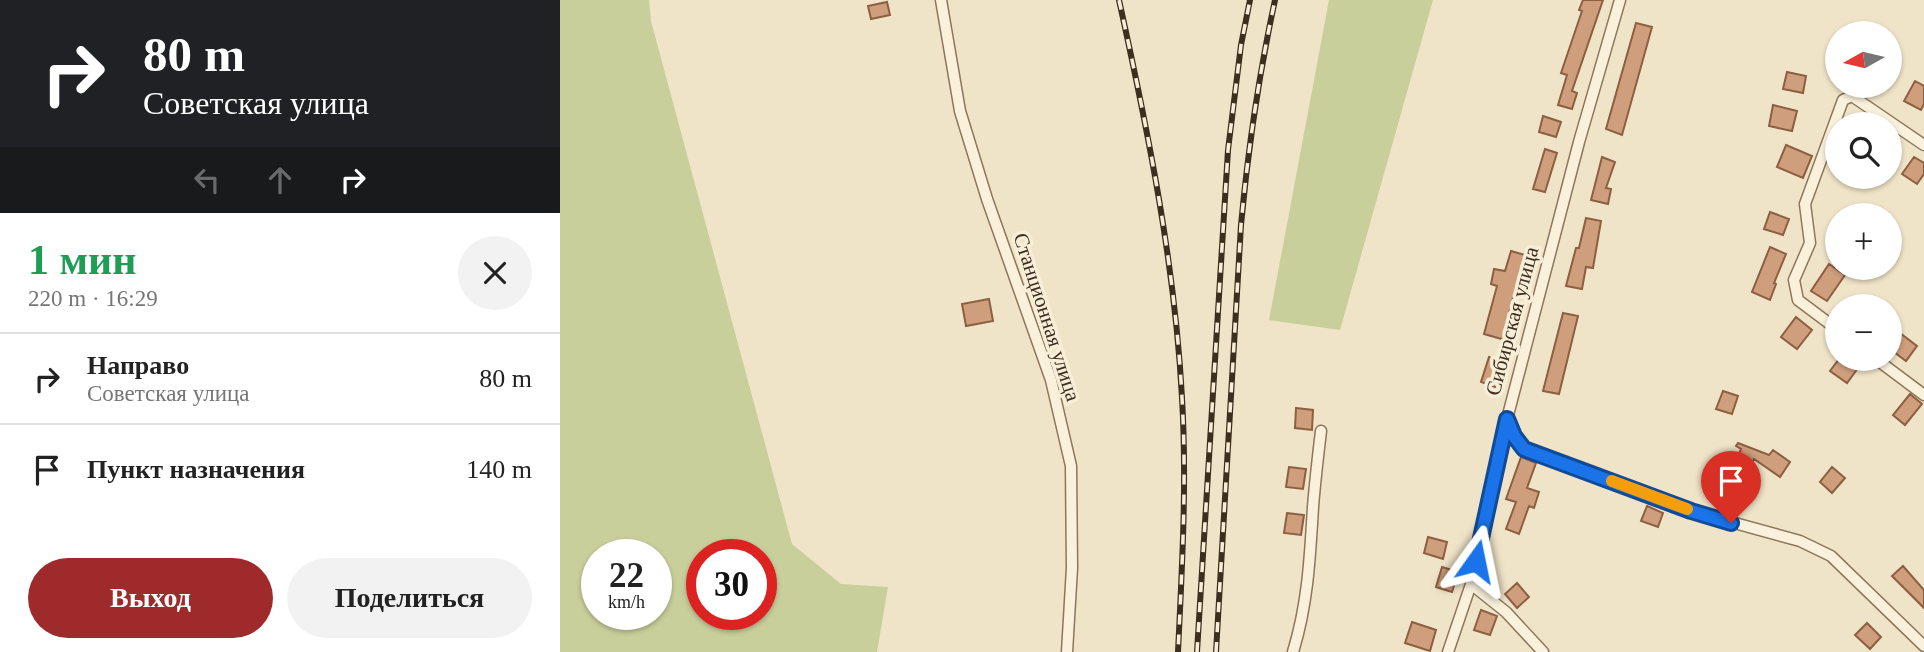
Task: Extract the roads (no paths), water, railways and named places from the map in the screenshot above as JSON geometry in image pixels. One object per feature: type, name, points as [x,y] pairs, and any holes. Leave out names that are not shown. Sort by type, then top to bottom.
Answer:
[{"type":"street","name":"Станционная улица","points":[[941,0],[960,111],[987,199],[1051,380],[1071,467],[1072,568],[1066,652]]},
{"type":"street","name":"Сибирская улица","points":[[1448,652],[1471,584],[1507,419],[1579,142],[1620,0]]},
{"type":"street","points":[[1825,320],[1798,300],[1794,280],[1810,243],[1805,204],[1843,100],[1852,96],[1924,145]]},
{"type":"street","points":[[1892,371],[1924,395]]},
{"type":"street","points":[[1507,419],[1514,436],[1524,449],[1691,511],[1800,541],[1831,556],[1924,646]]},
{"type":"street","points":[[1293,652],[1311,569],[1313,505],[1321,431]]},
{"type":"street","points":[[1471,584],[1506,612],[1543,652]]},
{"type":"railway","points":[[1119,0],[1159,198],[1178,348],[1184,461],[1178,652]]},
{"type":"railway","points":[[1197,652],[1228,150],[1241,45],[1250,0]]},
{"type":"railway","points":[[1216,652],[1241,225],[1255,112],[1275,0]]}]
